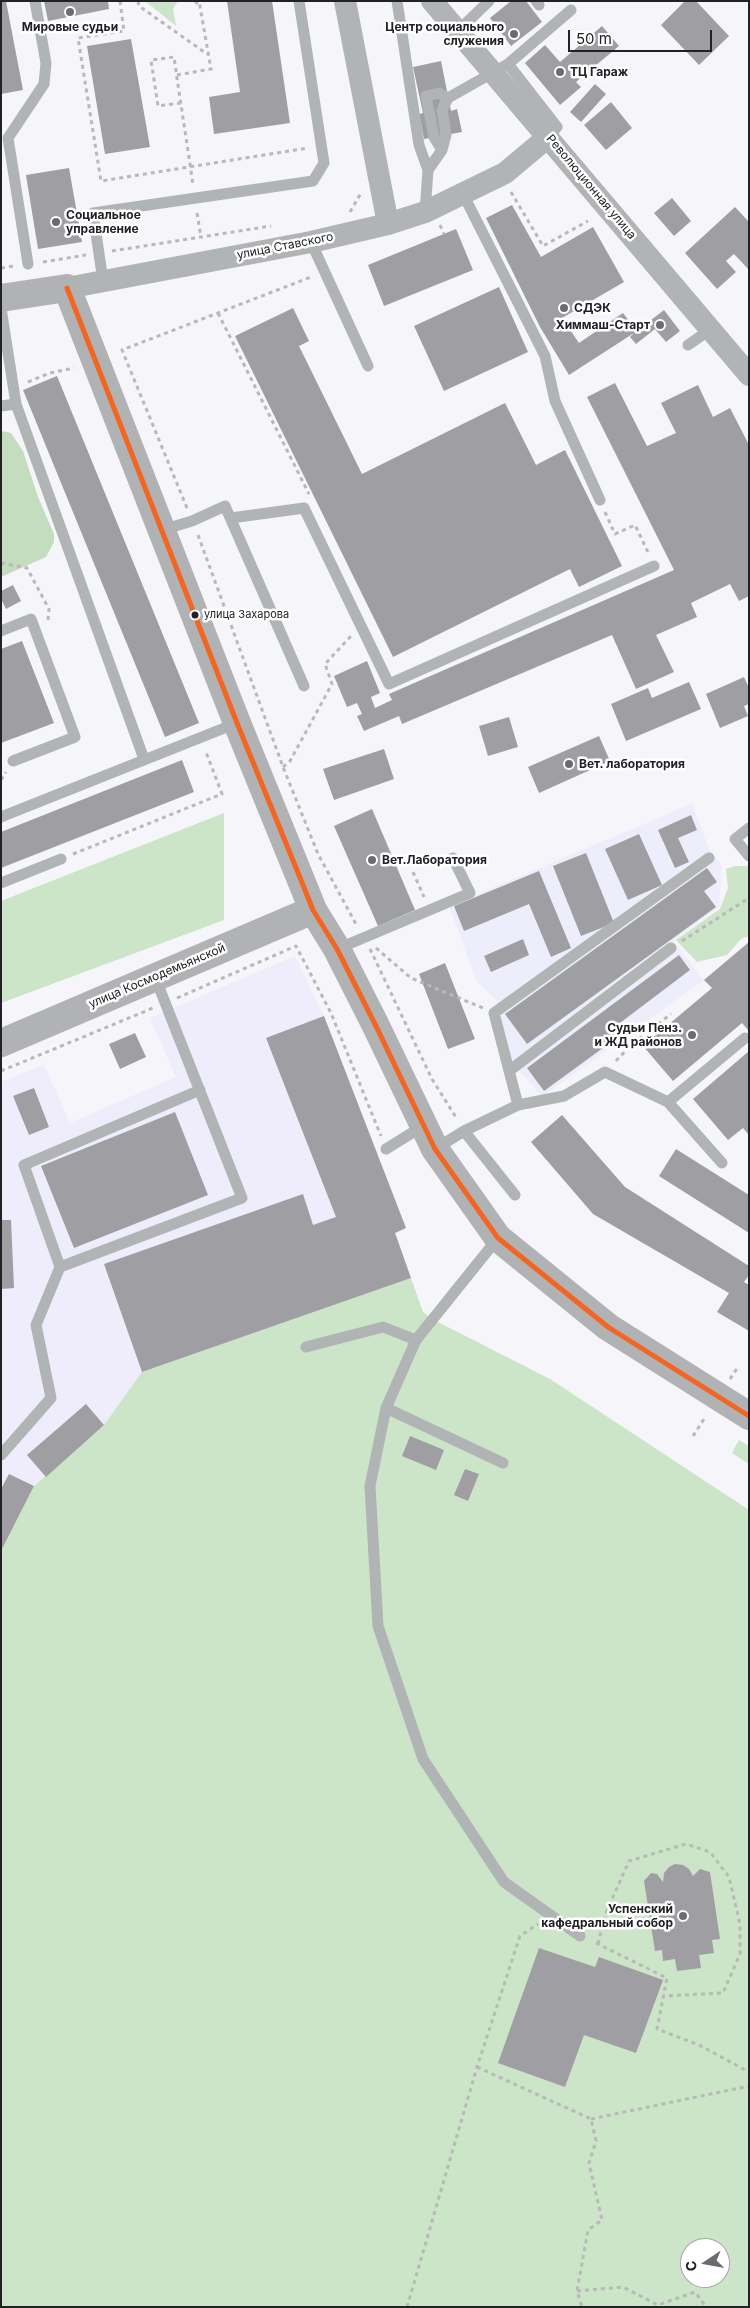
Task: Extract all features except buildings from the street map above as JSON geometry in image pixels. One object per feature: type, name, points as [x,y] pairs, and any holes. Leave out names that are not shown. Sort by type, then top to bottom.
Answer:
[{"type":"main road","name":"улица Ставского","points":[[1,298],[67,288]]},
{"type":"main road","points":[[67,288],[237,723],[313,910],[337,949],[429,1138],[498,1238],[608,1327],[749,1416]]},
{"type":"main road","name":"улица Космодемьянской","points":[[1,1043],[313,910]]},
{"type":"street","points":[[344,1],[388,224]]},
{"type":"street","name":"Революционная улица","points":[[432,1],[458,31],[500,69],[548,137],[749,375]]},
{"type":"street","name":"улица Ставского","points":[[67,288],[311,242],[388,224],[425,212],[505,173],[548,137]]},
{"type":"lane","points":[[28,264],[4,133],[44,84],[46,63],[35,1]]},
{"type":"lane","points":[[103,281],[93,213],[313,181],[324,164],[299,1]]},
{"type":"lane","points":[[397,1],[419,144],[428,170],[425,212]]},
{"type":"lane","points":[[458,31],[489,1]]},
{"type":"lane","points":[[428,170],[442,150],[446,135],[442,110],[448,98],[500,69],[571,10]]},
{"type":"lane","points":[[442,150],[434,137],[426,96],[439,93],[448,98]]},
{"type":"lane","points":[[463,194],[545,356],[554,401],[600,500]]},
{"type":"lane","points":[[311,242],[368,366]]},
{"type":"lane","points":[[1,308],[16,404],[144,759]]},
{"type":"lane","points":[[688,345],[711,329]]},
{"type":"lane","points":[[1,406],[16,404]]},
{"type":"lane","points":[[162,530],[192,521],[225,506],[304,686]]},
{"type":"lane","points":[[231,518],[304,508],[390,684],[654,566]]},
{"type":"lane","points":[[1,630],[31,619],[76,737],[13,761]]},
{"type":"lane","points":[[1,817],[237,723]]},
{"type":"lane","points":[[749,828],[735,839],[749,856]]},
{"type":"lane","points":[[337,949],[470,893],[453,858]]},
{"type":"lane","points":[[518,1105],[494,1013],[709,858]]},
{"type":"lane","points":[[1,883],[61,859]]},
{"type":"lane","points":[[510,1071],[671,948]]},
{"type":"lane","points":[[60,1267],[242,1198],[156,977]]},
{"type":"lane","points":[[668,1102],[745,1038]]},
{"type":"lane","points":[[386,1149],[464,1131],[518,1105],[564,1096],[605,1072],[668,1102],[722,1163]]},
{"type":"lane","points":[[1,1455],[51,1398],[36,1325],[60,1267],[24,1165],[200,1090]]},
{"type":"lane","points":[[464,1131],[515,1195]]},
{"type":"lane","points":[[498,1238],[416,1340],[386,1408],[370,1486],[378,1626],[423,1759],[504,1882],[580,1936]]},
{"type":"lane","points":[[306,1347],[384,1328],[416,1340]]},
{"type":"lane","points":[[386,1408],[503,1463]]},
{"type":"path","points":[[120,1],[124,31],[78,38],[101,181],[314,147]]},
{"type":"path","points":[[138,1],[139,6],[208,55]]},
{"type":"path","points":[[195,1],[200,8]]},
{"type":"path","points":[[177,75],[211,69],[199,1]]},
{"type":"path","points":[[181,103],[158,106],[151,60],[174,57],[187,142]]},
{"type":"path","points":[[507,185],[543,246],[588,221]]},
{"type":"path","points":[[218,313],[271,415],[312,500]]},
{"type":"path","points":[[122,350],[192,521],[283,768],[318,854],[364,938],[432,1079],[464,1131]]},
{"type":"path","points":[[13,387],[50,373],[74,368]]},
{"type":"path","points":[[600,500],[616,534],[635,525],[654,566]]},
{"type":"path","points":[[1,564],[28,568],[49,608],[45,654]]},
{"type":"path","points":[[283,768],[290,761],[332,684],[325,664],[361,625]]},
{"type":"path","points":[[61,859],[222,794],[201,737]]},
{"type":"path","points":[[413,872],[430,910]]},
{"type":"path","points":[[671,948],[749,898]]},
{"type":"path","points":[[364,938],[411,978],[494,1013]]},
{"type":"path","points":[[1,1071],[166,1003],[296,946],[331,1013],[386,1149]]},
{"type":"path","points":[[605,1072],[631,1045],[672,1014]]},
{"type":"path","points":[[727,1383],[738,1367]]},
{"type":"path","points":[[693,1436],[706,1416]]},
{"type":"path","points":[[598,1944],[605,1914],[629,1862],[686,1844],[710,1852],[729,1877],[740,1924],[740,1954],[723,1993],[663,1996]]},
{"type":"path","points":[[406,2307],[477,2067],[520,1936],[551,1915]]},
{"type":"path","points":[[580,1936],[666,1978],[657,2028],[699,2045],[749,2072]]},
{"type":"path","points":[[477,2067],[591,2119],[749,2086]]},
{"type":"path","points":[[582,2307],[577,2291],[588,2230],[602,2220],[589,2163],[596,2141],[591,2119]]},
{"type":"path","points":[[577,2291],[623,2287],[658,2305],[695,2292],[706,2307]]},
{"type":"shaded area","points":[[692,804],[709,849],[722,865],[719,907],[673,941],[704,980],[542,1097],[513,1063],[496,1000],[477,982],[449,906]]},
{"type":"shaded area","points":[[295,956],[324,1016],[406,1228],[396,1233],[411,1278],[142,1372],[104,1425],[34,1486],[1,1551],[1,1082],[44,1065],[70,1123],[176,1077],[150,1018]]},
{"type":"green space","points":[[145,1],[178,1],[173,9],[176,26]]},
{"type":"green space","points":[[1,431],[11,433],[23,451],[38,497],[54,534],[54,542],[46,557],[1,577]]},
{"type":"green space","points":[[224,813],[224,920],[1,1003],[1,901]]},
{"type":"green space","points":[[735,866],[749,866],[749,936],[741,939],[727,955],[697,962],[676,940],[720,909],[728,888],[726,869]]},
{"type":"green space","points":[[411,1278],[423,1312],[432,1319],[550,1379],[749,1510],[749,2307],[1,2307],[1,1551],[34,1486],[104,1425],[142,1372]]},
{"type":"green space","points":[[739,1440],[749,1446],[749,1464],[732,1453]]},
{"type":"transit line","points":[[67,288],[237,723],[313,910],[337,949],[435,1149],[498,1238],[608,1327],[749,1416]]},
{"type":"place","name":"Мировые судьи","points":[[70,12]]},
{"type":"place","name":"Центр социального служения","points":[[514,34]]},
{"type":"place","name":"ТЦ Гараж","points":[[560,72]]},
{"type":"place","name":"Социальное управление","points":[[56,222]]},
{"type":"place","name":"СДЭК","points":[[564,308]]},
{"type":"place","name":"Химмаш-Старт","points":[[660,325]]},
{"type":"place","name":"улица Захарова","points":[[195,615]]},
{"type":"place","name":"Вет. лаборатория","points":[[569,764]]},
{"type":"place","name":"Вет.Лаборатория","points":[[372,860]]},
{"type":"place","name":"Судьи Пенз. и ЖД районов","points":[[692,1035]]},
{"type":"place","name":"Успенский кафедральный собор","points":[[683,1916]]}]
